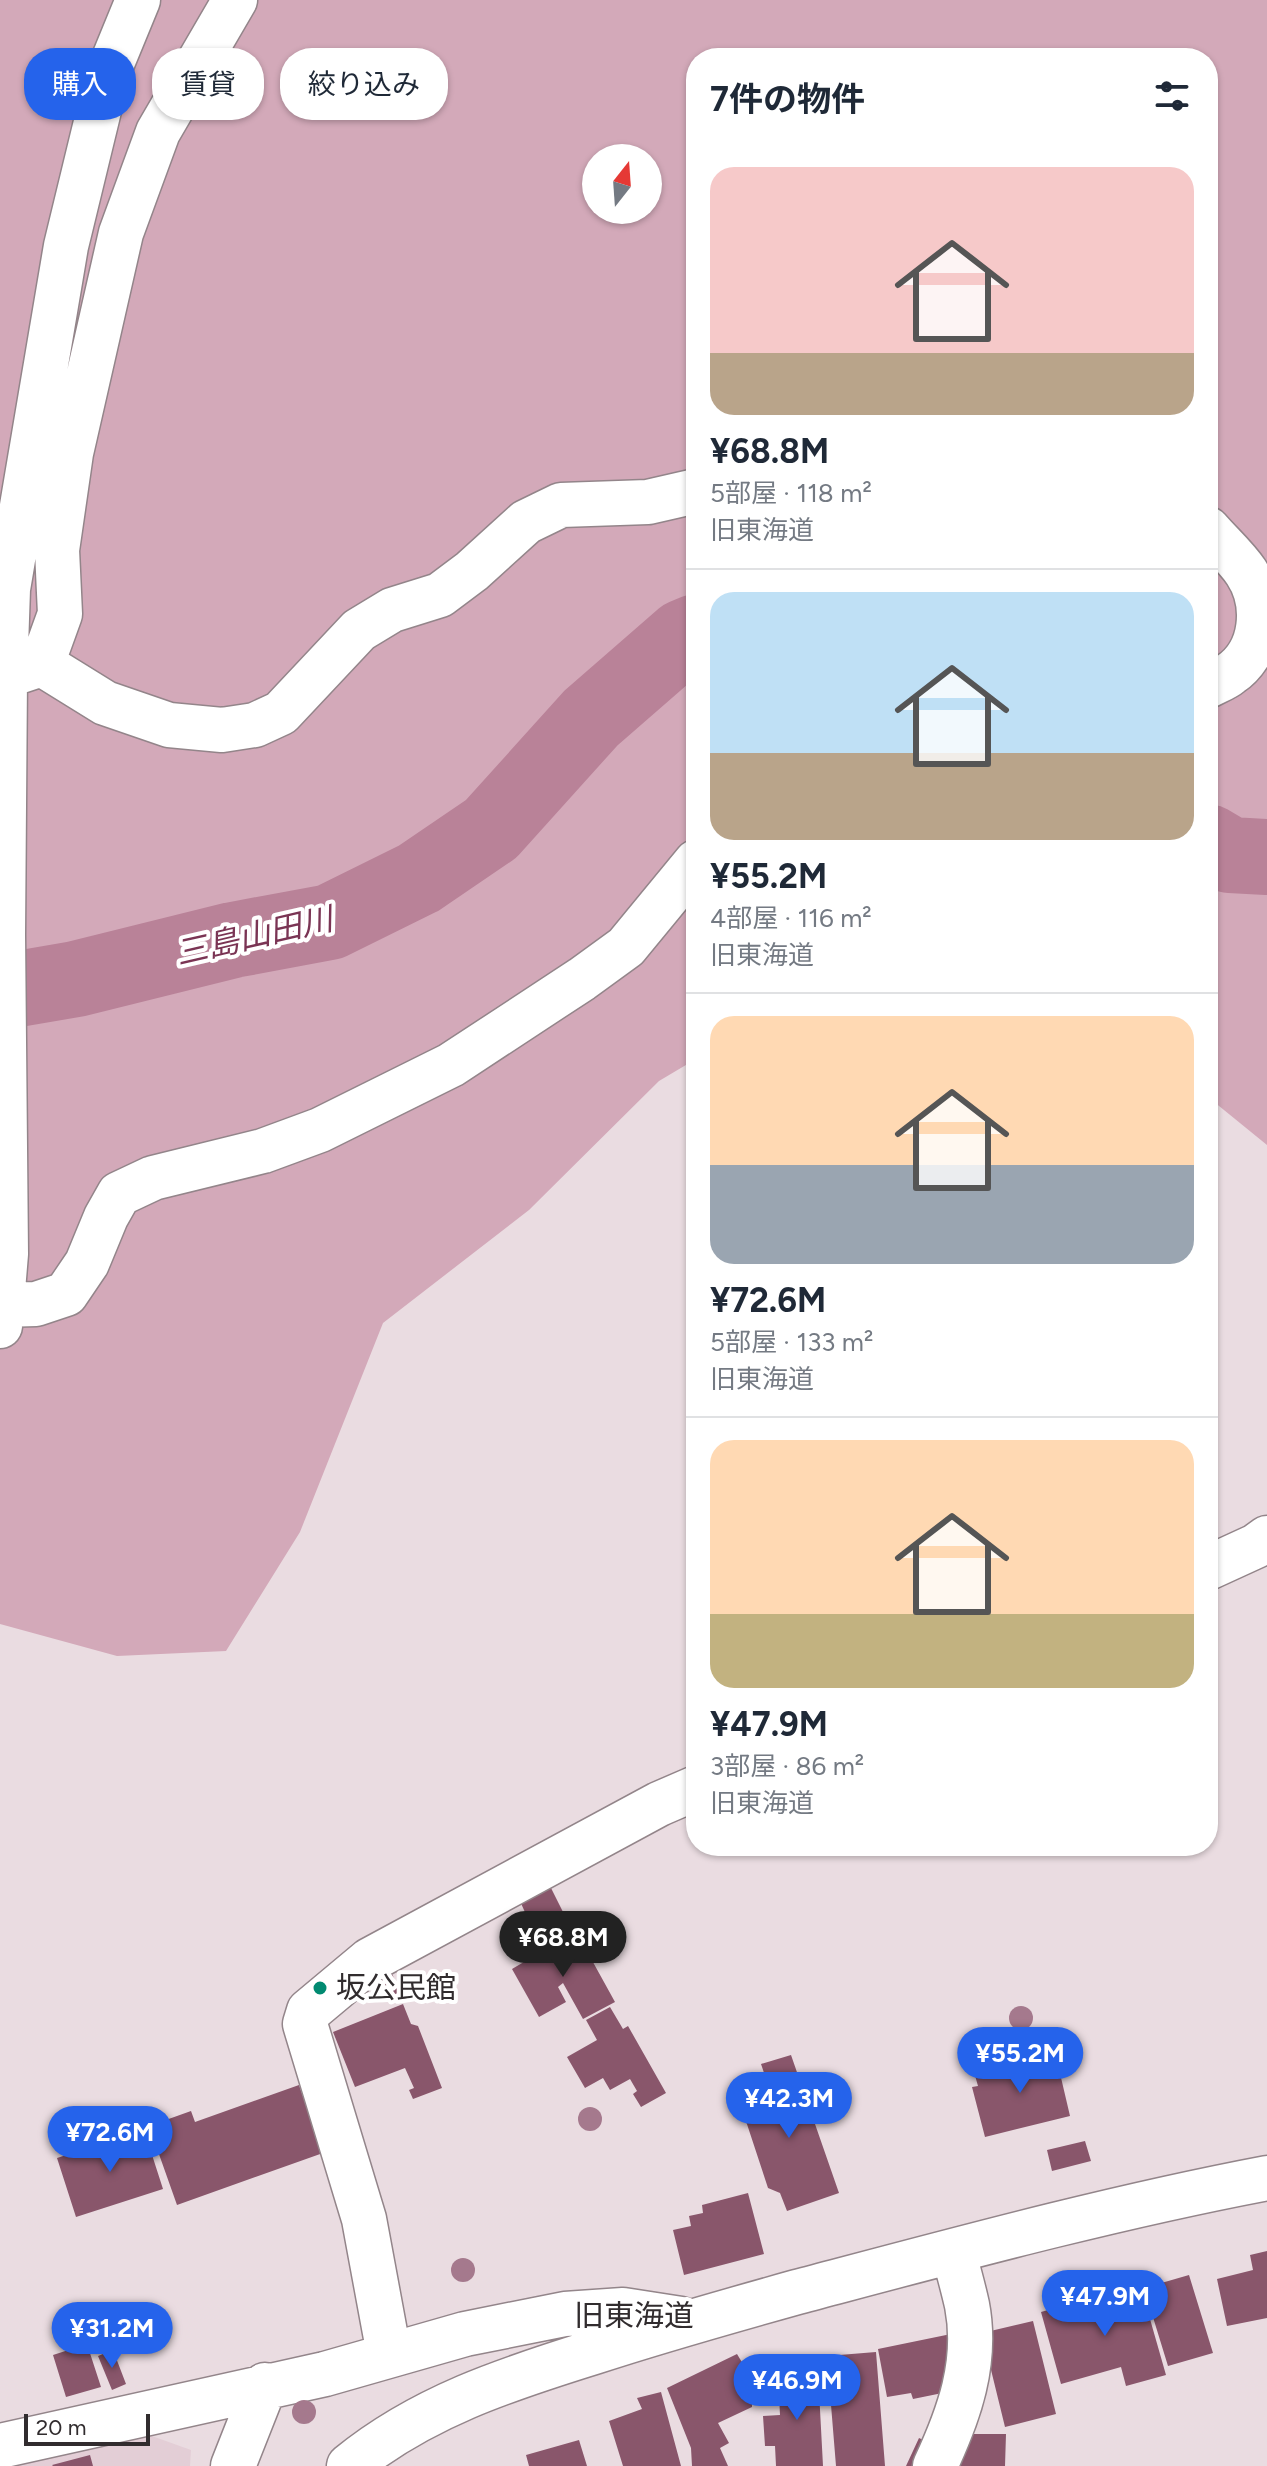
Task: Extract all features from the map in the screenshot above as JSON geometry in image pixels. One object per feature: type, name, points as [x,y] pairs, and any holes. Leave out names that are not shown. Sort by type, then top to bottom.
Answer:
[{"type":"street","points":[[138,0],[108,73],[66,246],[8,589],[23,670],[3,935],[6,1254],[1,1316],[66,1294],[87,1263],[119,1194],[153,1178],[263,1151],[320,1130],[451,1065],[626,947],[686,874]]},
{"type":"street","points":[[23,670],[60,614],[57,550],[71,453],[121,233],[158,132],[235,0]]},
{"type":"street","points":[[23,670],[169,725],[222,730],[255,725],[281,713],[359,630],[392,610],[440,595],[472,571],[526,522],[561,505],[648,502],[686,493]]},
{"type":"street","points":[[1218,540],[1247,572],[1259,601],[1259,627],[1253,649],[1233,673],[1218,681]]},
{"type":"street","points":[[1218,1563],[1267,1538]]},
{"type":"street","points":[[389,2354],[364,2219],[305,2024],[309,2011],[370,1960],[686,1792]]},
{"type":"street","name":"旧東海道","points":[[0,2446],[325,2374],[465,2334],[565,2314],[623,2310],[691,2321],[953,2251],[1267,2178]]},
{"type":"street","points":[[935,2466],[950,2434],[968,2376],[967,2308],[953,2251]]},
{"type":"street","points":[[349,2466],[370,2449],[426,2415],[504,2380],[691,2321]]},
{"type":"street","points":[[233,2466],[265,2385]]},
{"type":"shaded area","points":[[0,0],[1267,0],[1267,1145],[1218,1105],[1218,48],[686,48],[686,1065],[659,1081],[529,1210],[383,1323],[300,1532],[226,1651],[117,1656],[0,1624]]},
{"type":"shaded area","points":[[124,2426],[191,2450],[190,2466],[0,2466]]},
{"type":"building","points":[[550,1886],[566,1918],[534,1932],[519,1899]]},
{"type":"building","points":[[578,1935],[615,2002],[583,2019],[563,1983],[558,1987],[566,2002],[539,2017],[512,1969],[553,1941],[556,1947]]},
{"type":"building","points":[[391,1972],[404,1998],[391,2004],[378,1979]]},
{"type":"building","points":[[403,2004],[411,2024],[418,2026],[442,2088],[413,2099],[409,2090],[414,2088],[405,2068],[355,2087],[333,2032]]},
{"type":"building","points":[[610,2007],[623,2029],[628,2026],[666,2093],[641,2107],[633,2094],[637,2091],[630,2079],[610,2090],[603,2078],[585,2088],[567,2057],[597,2040],[586,2020]]},
{"type":"building","points":[[1055,2052],[1070,2116],[985,2137],[972,2087],[978,2086],[974,2072]]},
{"type":"building","points":[[791,2055],[839,2193],[787,2211],[780,2193],[768,2188],[742,2109],[773,2099],[761,2064]]},
{"type":"building","points":[[299,2085],[323,2153],[177,2205],[149,2126],[191,2111],[195,2122]]},
{"type":"building","points":[[144,2130],[163,2189],[76,2217],[57,2158]]},
{"type":"building","points":[[1085,2141],[1091,2161],[1052,2171],[1047,2150]]},
{"type":"building","points":[[748,2193],[764,2254],[684,2275],[673,2230],[691,2226],[689,2216],[703,2213],[702,2205]]},
{"type":"building","points":[[1267,2251],[1267,2318],[1227,2326],[1217,2279],[1253,2270],[1250,2255]]},
{"type":"building","points":[[1189,2275],[1213,2353],[1168,2366],[1144,2288]]},
{"type":"building","points":[[1140,2284],[1166,2375],[1126,2386],[1121,2367],[1061,2384],[1041,2312]]},
{"type":"building","points":[[1033,2321],[1056,2414],[1005,2427],[982,2333]]},
{"type":"building","points":[[951,2334],[962,2389],[913,2399],[911,2393],[887,2397],[878,2349]]},
{"type":"building","points":[[87,2344],[101,2387],[66,2397],[53,2355]]},
{"type":"building","points":[[113,2350],[126,2384],[112,2390],[98,2356]]},
{"type":"building","points":[[876,2352],[885,2466],[836,2466],[827,2356]]},
{"type":"building","points":[[737,2354],[752,2379],[752,2407],[718,2423],[729,2443],[720,2448],[728,2466],[692,2466],[691,2448],[667,2388]]},
{"type":"building","points":[[818,2372],[823,2466],[776,2466],[775,2446],[765,2446],[763,2416],[780,2415],[778,2375]]},
{"type":"building","points":[[661,2392],[681,2466],[623,2466],[609,2421],[642,2409],[637,2398]]},
{"type":"building","points":[[968,2434],[1006,2434],[1005,2466],[954,2466]]},
{"type":"building","points":[[919,2438],[938,2447],[930,2466],[906,2466]]},
{"type":"building","points":[[579,2440],[587,2466],[529,2466],[526,2455]]},
{"type":"building","points":[[90,2455],[93,2466],[52,2465]]},
{"type":"waterway","name":"三島山田川","points":[[0,992],[76,979],[233,940],[330,922],[419,878],[491,829],[591,718],[686,636]]},
{"type":"waterway","name":"三島山田川","points":[[1218,848],[1230,855],[1267,857]]},
{"type":"place","name":"坂公民館","points":[[320,1988]]}]
